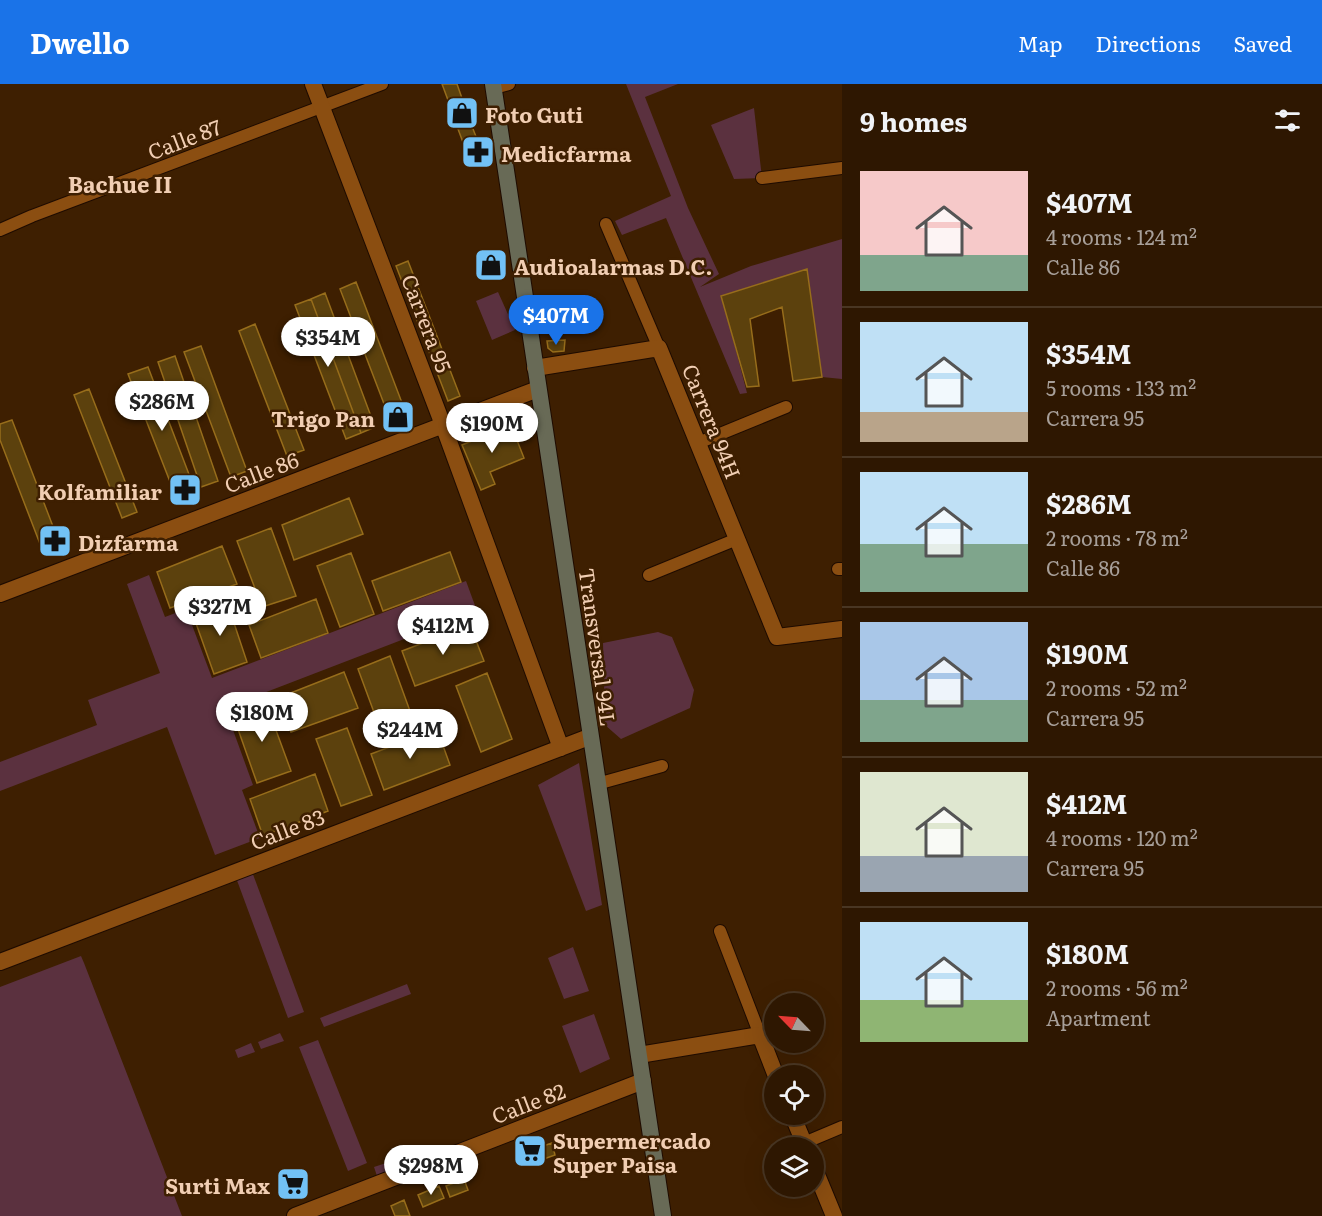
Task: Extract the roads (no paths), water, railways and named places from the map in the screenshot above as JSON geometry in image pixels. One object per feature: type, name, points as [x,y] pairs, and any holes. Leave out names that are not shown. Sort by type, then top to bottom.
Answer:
[{"type":"main road","name":"Transversal 94L","points":[[498,85],[538,389],[663,1216]]},
{"type":"street","name":"Carrera 95","points":[[313,84],[443,425],[561,748]]},
{"type":"street","name":"Calle 87","points":[[0,230],[42,212],[382,84]]},
{"type":"street","points":[[762,178],[842,168]]},
{"type":"street","name":"Carrera 94H","points":[[606,224],[777,637],[842,629]]},
{"type":"street","points":[[535,368],[659,348]]},
{"type":"street","name":"Calle 86","points":[[0,594],[538,389]]},
{"type":"street","points":[[698,443],[786,407]]},
{"type":"street","points":[[649,575],[737,539]]},
{"type":"street","name":"Calle 83","points":[[0,962],[589,737]]},
{"type":"street","points":[[597,784],[662,766]]},
{"type":"street","points":[[720,931],[772,1065]]},
{"type":"street","points":[[639,1055],[760,1035]]},
{"type":"street","name":"Calle 82","points":[[295,1216],[643,1081]]},
{"type":"street","points":[[821,1137],[842,1127]]},
{"type":"street","points":[[824,1192],[834,1216]]},
{"type":"place","name":"Foto Guti","points":[[462,113]]},
{"type":"place","name":"Medicfarma","points":[[478,152]]},
{"type":"place","name":"Audioalarmas D.C.","points":[[491,265]]},
{"type":"place","name":"Trigo Pan","points":[[398,417]]},
{"type":"place","name":"Kolfamiliar","points":[[185,490]]},
{"type":"place","name":"Dizfarma","points":[[55,541]]},
{"type":"place","name":"Supermercado Super Paisa","points":[[530,1151]]},
{"type":"place","name":"Surti Max","points":[[293,1184]]},
{"type":"district","name":"Bachue II","points":[[120,183]]}]
